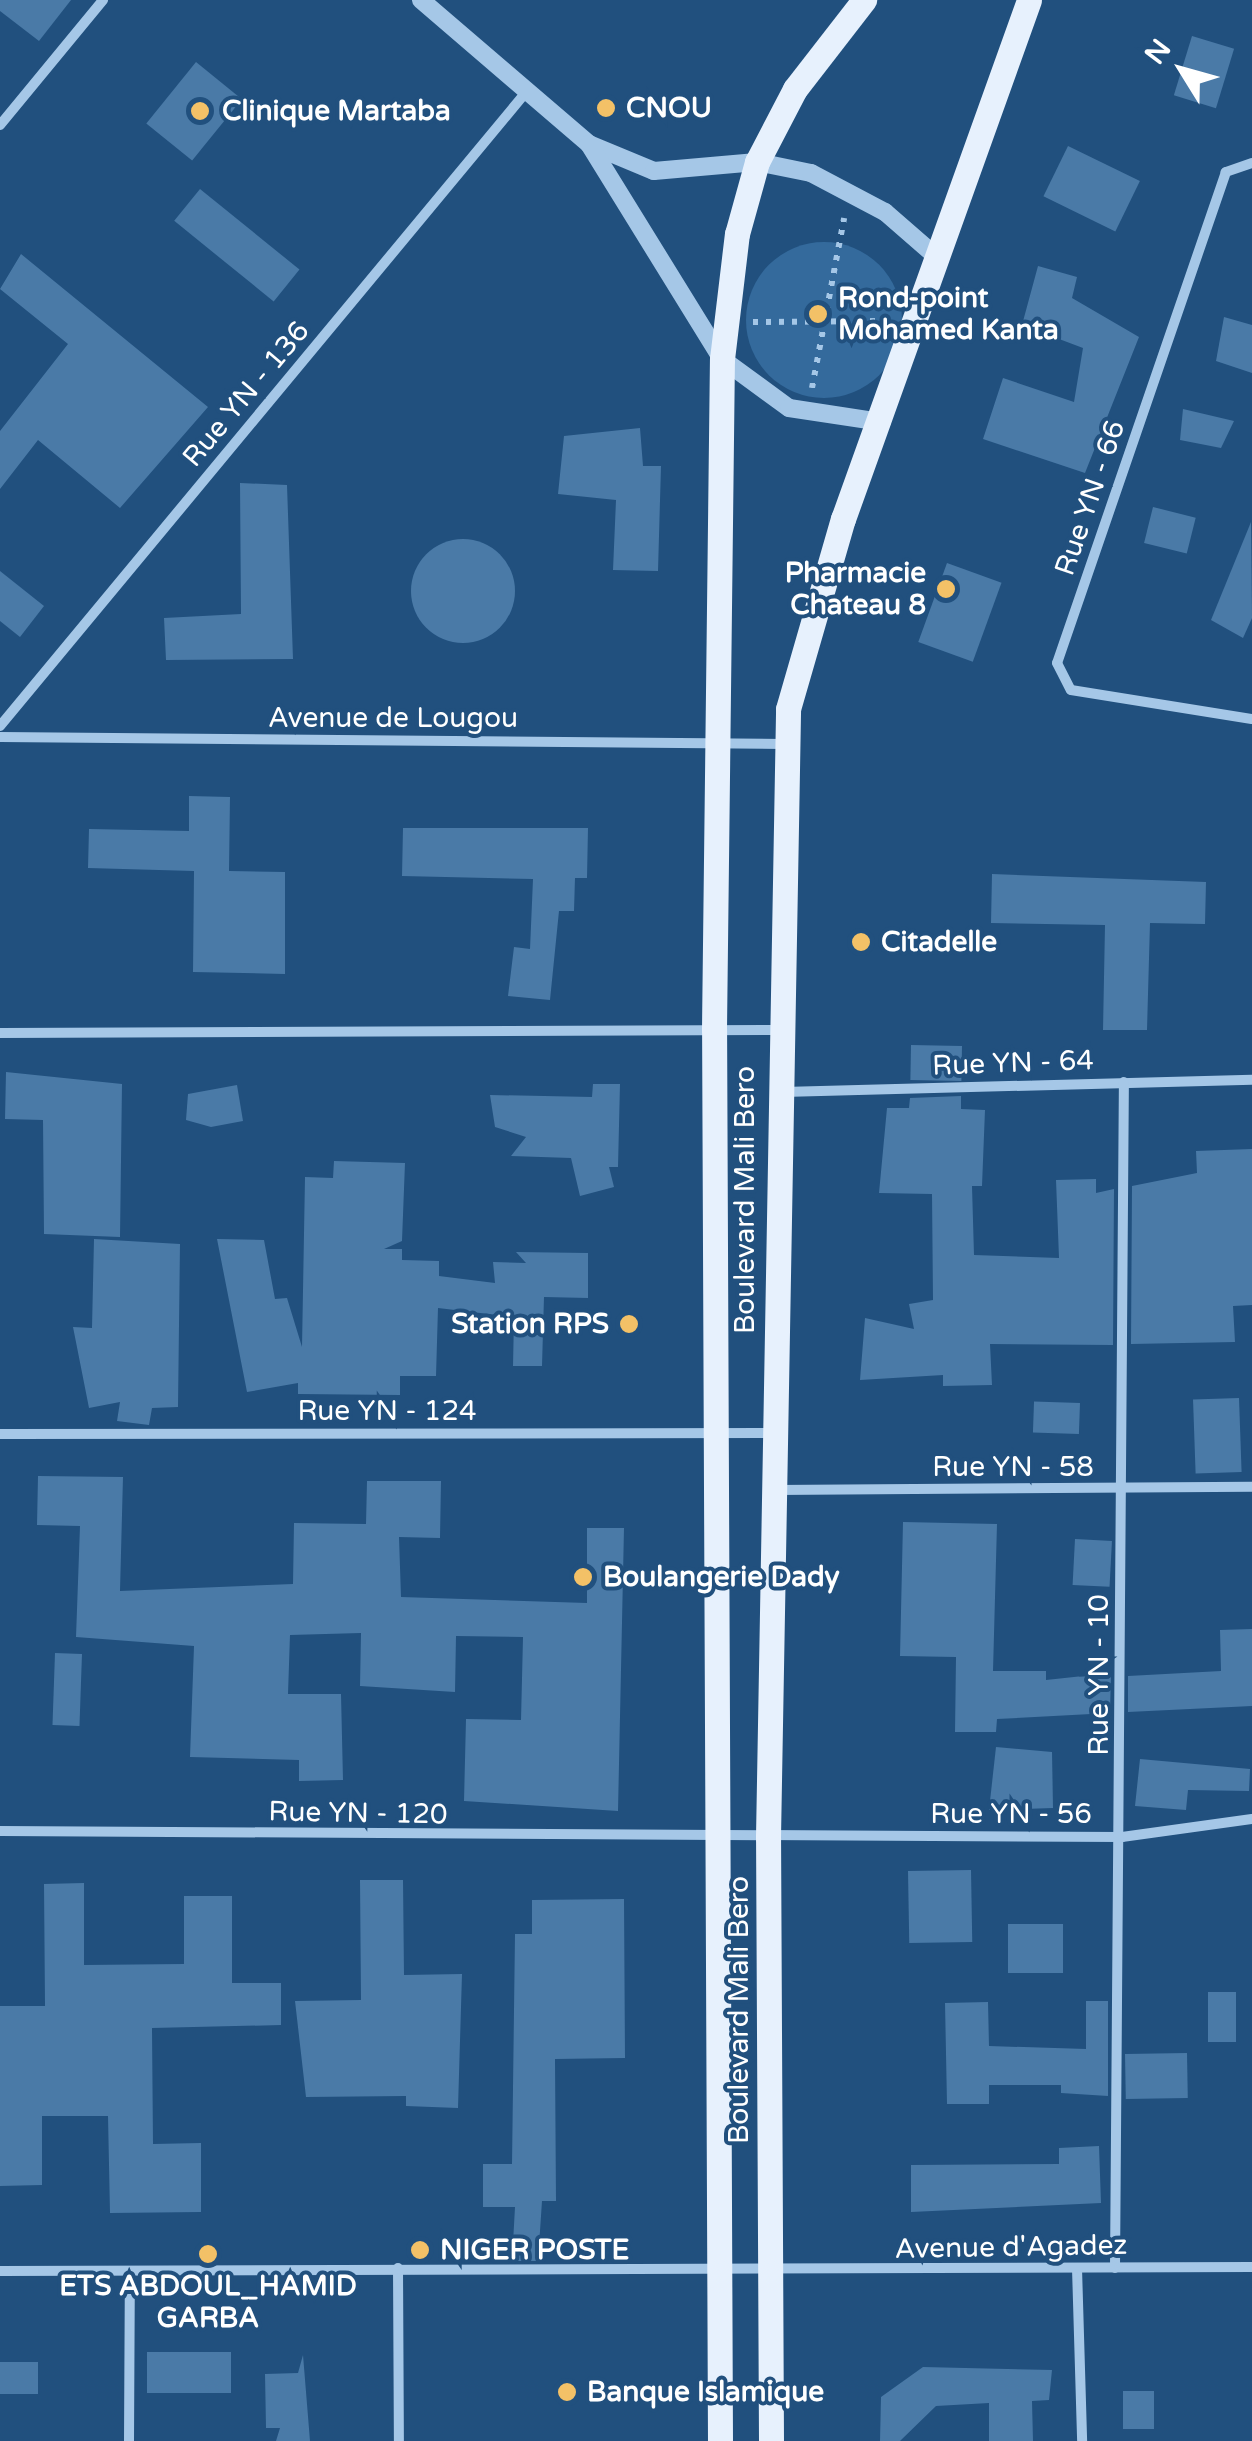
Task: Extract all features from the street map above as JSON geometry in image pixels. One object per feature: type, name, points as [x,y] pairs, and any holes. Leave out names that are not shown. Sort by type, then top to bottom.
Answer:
[{"type":"main road","name":"Boulevard Mali Bero","points":[[720,2441],[714,1029],[722,360],[757,162],[796,88],[864,0]]},
{"type":"main road","name":"Boulevard Mali Bero","points":[[771,2441],[768,1837],[776,1030],[785,744],[807,627],[919,320],[1029,0]]},
{"type":"street","points":[[0,124],[103,0]]},
{"type":"street","points":[[421,0],[589,144],[722,360],[766,396],[808,414],[882,422]]},
{"type":"street","name":"Rue YN - 136","points":[[0,726],[528,91]]},
{"type":"street","points":[[589,144],[668,172],[757,162],[851,191],[939,259]]},
{"type":"street","name":"Rue YN - 66","points":[[1252,163],[1226,172],[1056,663],[1072,690],[1252,719]]},
{"type":"street","name":"Avenue de Lougou","points":[[0,737],[785,744]]},
{"type":"street","points":[[0,1033],[776,1030]]},
{"type":"street","name":"Rue YN - 64","points":[[776,1092],[1252,1080]]},
{"type":"street","name":"Rue YN - 10","points":[[1115,2268],[1122,1837],[1124,1082]]},
{"type":"street","name":"Rue YN - 124","points":[[0,1434],[774,1433]]},
{"type":"street","name":"Rue YN - 58","points":[[774,1490],[1252,1486]]},
{"type":"street","name":"Rue YN - 56","points":[[768,1837],[1122,1837],[1154,1826],[1252,1819]]},
{"type":"street","name":"Rue YN - 120","points":[[0,1831],[768,1837]]},
{"type":"street","name":"Avenue d'Agadez","points":[[0,2271],[398,2268],[771,2272],[1252,2267]]},
{"type":"street","points":[[398,2268],[399,2441]]},
{"type":"street","points":[[1077,2268],[1082,2441]]},
{"type":"street","points":[[129,2441],[130,2273]]},
{"type":"path","points":[[808,414],[821,324],[851,191]]},
{"type":"path","points":[[726,322],[919,320]]},
{"type":"shaded area","points":[[824,242],[854,248],[879,265],[896,290],[902,320],[896,350],[879,375],[854,392],[824,398],[794,392],[769,375],[752,350],[746,320],[752,290],[769,265],[794,248]]},
{"type":"building","points":[[0,0],[71,0],[39,41],[0,11]]},
{"type":"building","points":[[1192,36],[1234,49],[1216,108],[1174,95]]},
{"type":"building","points":[[196,62],[242,99],[192,161],[146,123]]},
{"type":"building","points":[[1068,146],[1140,181],[1115,231],[1043,196]]},
{"type":"building","points":[[200,189],[299,270],[274,301],[174,221]]},
{"type":"building","points":[[21,254],[208,407],[120,508],[38,440],[0,489],[0,431],[68,344],[0,289]]},
{"type":"building","points":[[1038,266],[1077,277],[1072,298],[1139,337],[1085,473],[983,439],[1003,378],[1074,402],[1083,348],[1022,325]]},
{"type":"building","points":[[1224,317],[1252,325],[1252,373],[1216,361]]},
{"type":"building","points":[[1183,409],[1234,421],[1221,448],[1180,440]]},
{"type":"building","points":[[640,428],[643,466],[661,466],[658,571],[613,570],[616,500],[558,494],[564,436]]},
{"type":"building","points":[[240,483],[287,485],[293,659],[166,660],[164,618],[241,614]]},
{"type":"building","points":[[1153,507],[1196,518],[1187,554],[1144,543]]},
{"type":"building","points":[[1251,522],[1252,618],[1243,638],[1211,620]]},
{"type":"building","points":[[463,539],[483,543],[500,554],[511,571],[515,591],[511,611],[500,628],[483,639],[463,643],[443,639],[426,628],[415,611],[411,591],[415,571],[426,554],[443,543]]},
{"type":"building","points":[[947,563],[1002,583],[973,662],[918,642]]},
{"type":"building","points":[[0,571],[44,606],[20,637],[0,621]]},
{"type":"building","points":[[189,796],[230,797],[229,871],[285,872],[285,974],[193,972],[194,871],[88,868],[89,829],[189,831]]},
{"type":"building","points":[[403,828],[588,828],[587,878],[575,878],[574,911],[559,911],[550,1000],[508,996],[514,947],[530,949],[533,879],[402,876]]},
{"type":"building","points":[[992,874],[1206,882],[1205,924],[1150,923],[1147,1030],[1103,1030],[1105,925],[991,923]]},
{"type":"building","points":[[911,1045],[962,1046],[961,1081],[910,1080]]},
{"type":"building","points":[[6,1072],[122,1084],[120,1237],[44,1234],[43,1120],[5,1119]]},
{"type":"building","points":[[593,1084],[620,1084],[618,1167],[609,1167],[614,1187],[580,1196],[571,1158],[511,1156],[526,1137],[495,1127],[490,1095],[592,1097]]},
{"type":"building","points":[[237,1085],[243,1121],[211,1127],[186,1120],[188,1094]]},
{"type":"building","points":[[961,1096],[961,1109],[985,1110],[982,1186],[972,1186],[974,1255],[1059,1258],[1056,1180],[1096,1179],[1096,1193],[1114,1189],[1113,1345],[990,1344],[992,1385],[943,1386],[943,1375],[860,1380],[865,1318],[914,1329],[909,1304],[933,1300],[932,1194],[879,1193],[887,1108],[909,1108],[910,1098]]},
{"type":"building","points":[[1252,1149],[1252,1305],[1233,1306],[1235,1342],[1131,1344],[1132,1186],[1197,1173],[1196,1151]]},
{"type":"building","points":[[334,1161],[405,1163],[402,1241],[384,1249],[402,1249],[402,1260],[439,1261],[439,1276],[495,1283],[493,1262],[526,1263],[516,1252],[588,1253],[588,1298],[544,1297],[542,1366],[513,1366],[514,1317],[438,1308],[436,1376],[400,1376],[400,1395],[298,1394],[298,1383],[247,1392],[217,1239],[264,1240],[275,1299],[287,1298],[302,1347],[305,1177],[333,1178]]},
{"type":"building","points":[[94,1239],[180,1244],[178,1407],[152,1408],[149,1425],[117,1421],[120,1402],[89,1408],[73,1327],[92,1328]]},
{"type":"building","points":[[1239,1398],[1242,1472],[1196,1474],[1193,1400]]},
{"type":"building","points":[[1034,1401],[1080,1403],[1079,1434],[1033,1432]]},
{"type":"building","points":[[38,1476],[123,1477],[120,1591],[293,1584],[294,1523],[366,1524],[367,1481],[441,1481],[440,1538],[399,1537],[401,1597],[587,1603],[587,1528],[624,1528],[618,1811],[464,1801],[466,1719],[521,1720],[523,1637],[456,1636],[455,1692],[360,1686],[361,1633],[290,1635],[288,1694],[341,1694],[343,1780],[299,1781],[299,1760],[190,1757],[194,1646],[76,1637],[80,1526],[37,1525]]},
{"type":"building","points":[[903,1522],[997,1524],[993,1671],[1046,1671],[1046,1680],[1111,1673],[1110,1713],[997,1719],[996,1732],[955,1732],[956,1657],[900,1656]]},
{"type":"building","points":[[1075,1539],[1112,1541],[1110,1587],[1073,1585]]},
{"type":"building","points":[[1252,1629],[1252,1706],[1128,1712],[1128,1676],[1221,1671],[1220,1630]]},
{"type":"building","points":[[55,1653],[82,1654],[79,1726],[52,1725]]},
{"type":"building","points":[[996,1747],[1052,1752],[1053,1808],[989,1810]]},
{"type":"building","points":[[1140,1759],[1250,1769],[1249,1791],[1188,1790],[1186,1810],[1135,1806]]},
{"type":"building","points":[[971,1870],[972,1942],[909,1943],[908,1871]]},
{"type":"building","points":[[360,1880],[403,1880],[404,1975],[462,1974],[458,2108],[406,2106],[406,2096],[306,2097],[295,2001],[361,2000]]},
{"type":"building","points":[[84,1883],[84,1965],[184,1964],[184,1896],[232,1896],[232,1983],[281,1983],[281,2025],[152,2028],[153,2144],[201,2143],[201,2212],[110,2213],[108,2116],[42,2116],[42,2185],[0,2186],[0,2006],[45,2006],[44,1884]]},
{"type":"building","points":[[624,1899],[625,2058],[555,2059],[556,2201],[542,2201],[538,2261],[512,2261],[515,2207],[483,2207],[483,2164],[512,2164],[515,1934],[532,1934],[532,1900]]},
{"type":"building","points":[[1008,1924],[1063,1924],[1063,1973],[1008,1973]]},
{"type":"building","points":[[1208,1992],[1236,1992],[1236,2042],[1208,2042]]},
{"type":"building","points":[[1086,2001],[1108,2001],[1108,2096],[1061,2093],[1061,2085],[989,2085],[989,2104],[947,2104],[945,2003],[988,2002],[989,2046],[1086,2049]]},
{"type":"building","points":[[1187,2053],[1188,2098],[1126,2099],[1125,2054]]},
{"type":"building","points":[[1099,2146],[1101,2203],[911,2212],[911,2165],[1059,2164],[1059,2148]]},
{"type":"building","points":[[147,2352],[231,2352],[231,2393],[147,2393]]},
{"type":"building","points":[[303,2355],[310,2441],[276,2441],[280,2428],[266,2428],[265,2374],[298,2373]]},
{"type":"building","points":[[0,2362],[38,2362],[38,2394],[0,2394]]},
{"type":"building","points":[[923,2367],[1052,2370],[1049,2400],[1032,2401],[1033,2441],[989,2441],[989,2403],[936,2406],[900,2441],[880,2441],[881,2397]]},
{"type":"building","points":[[1123,2391],[1154,2391],[1154,2429],[1123,2429]]},
{"type":"place","name":"CNOU","points":[[606,108]]},
{"type":"place","name":"Clinique Martaba","points":[[200,111]]},
{"type":"place","name":"Rond-point Mohamed Kanta","points":[[818,314]]},
{"type":"place","name":"Pharmacie Chateau 8","points":[[946,589]]},
{"type":"place","name":"Citadelle","points":[[861,942]]},
{"type":"place","name":"Station RPS","points":[[629,1324]]},
{"type":"place","name":"Boulangerie Dady","points":[[583,1577]]},
{"type":"place","name":"NIGER POSTE","points":[[420,2250]]},
{"type":"place","name":"ETS ABDOUL_HAMID GARBA","points":[[208,2254]]},
{"type":"place","name":"Banque Islamique","points":[[567,2392]]}]
